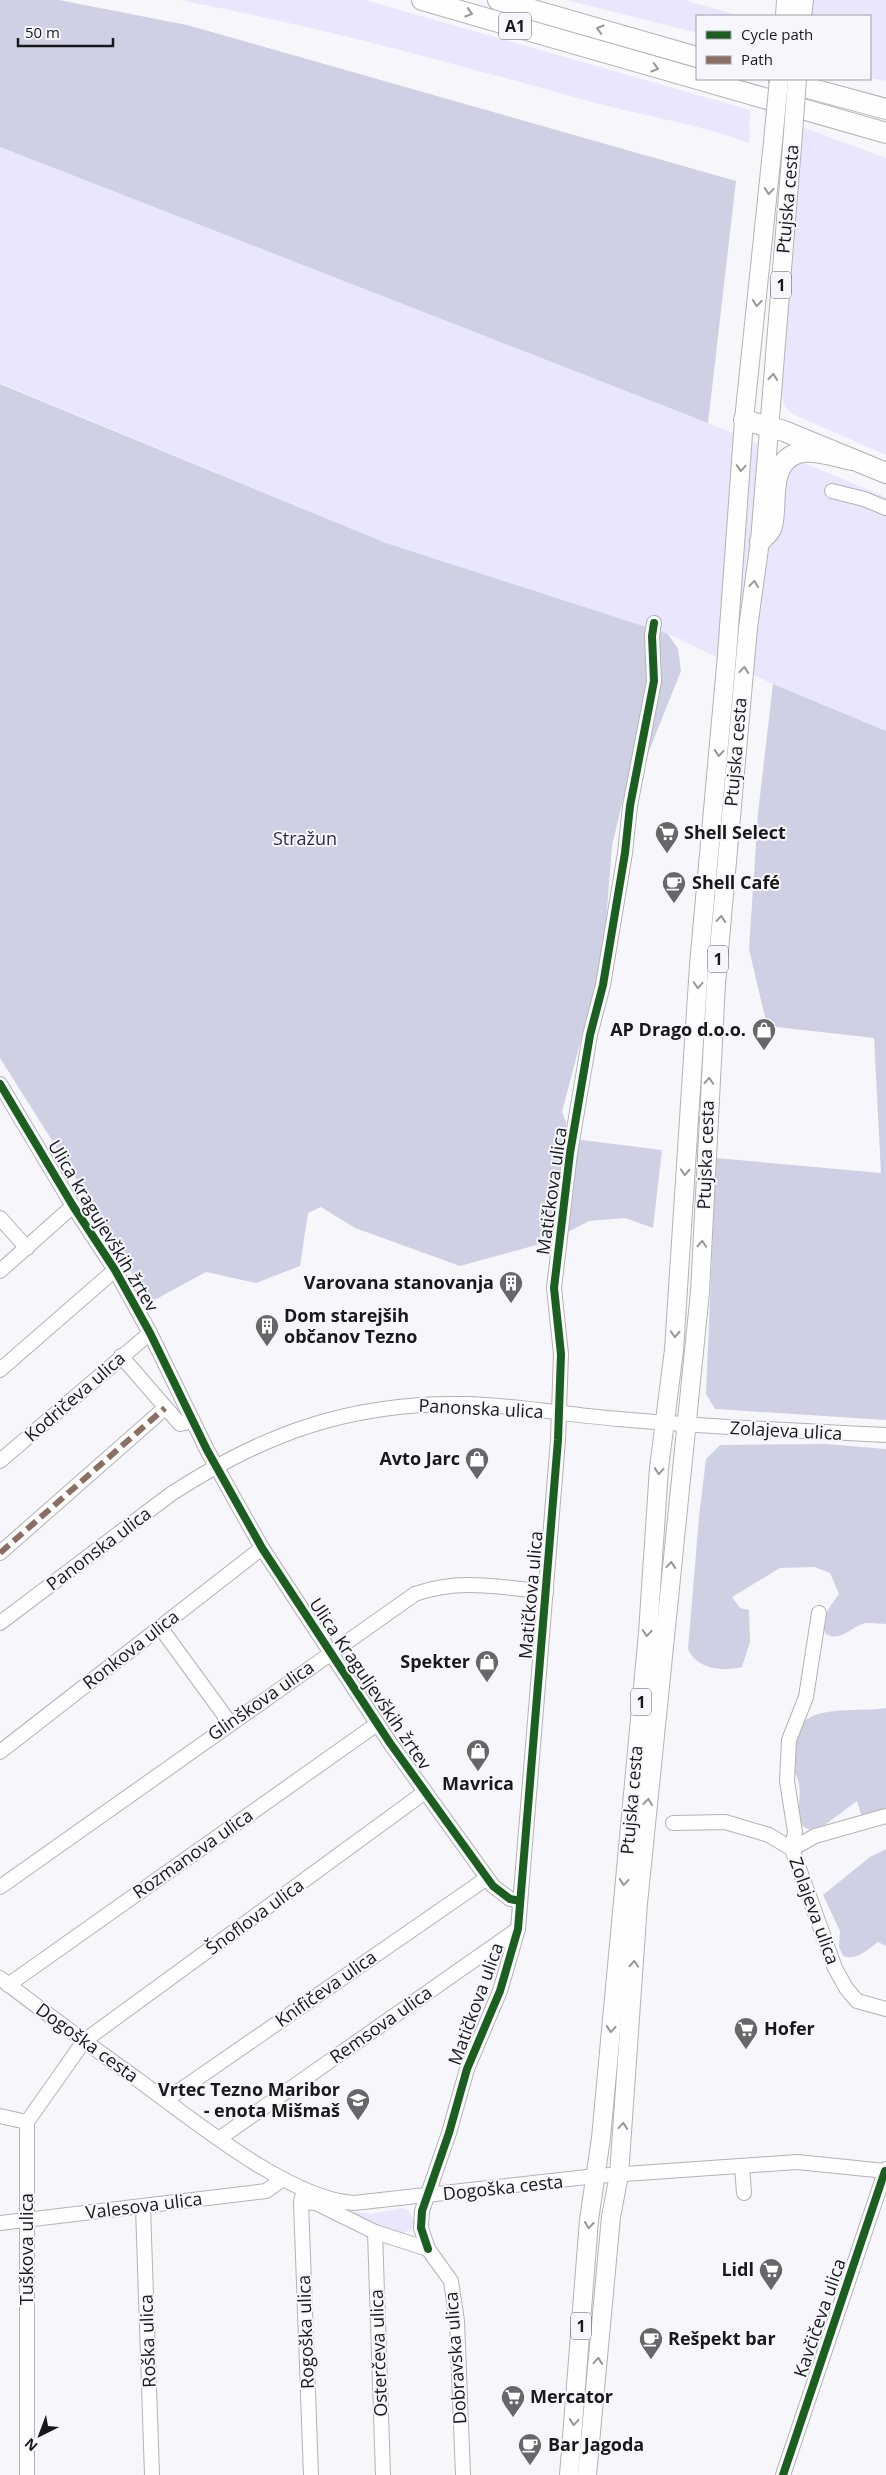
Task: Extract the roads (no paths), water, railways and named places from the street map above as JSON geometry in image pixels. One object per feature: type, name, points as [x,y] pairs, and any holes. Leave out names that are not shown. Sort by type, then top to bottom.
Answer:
[{"type":"highway","name":"A1","points":[[422,0],[696,79]]},
{"type":"highway","name":"A1","points":[[498,0],[696,57]]},
{"type":"highway","name":"A1","points":[[698,80],[886,133]]},
{"type":"highway","points":[[781,80],[886,109]]},
{"type":"highway","points":[[844,98],[863,91],[886,96]]},
{"type":"highway","points":[[840,121],[860,136],[886,143]]},
{"type":"highway","points":[[744,420],[769,425],[886,473]]},
{"type":"highway","points":[[760,541],[772,528],[775,485],[780,469],[788,459],[798,453],[819,454],[852,460]]},
{"type":"main road","points":[[785,15],[786,0]]},
{"type":"main road","points":[[802,15],[804,0]]},
{"type":"main road","name":"Ptujska cesta","points":[[569,2475],[589,2220],[596,2176],[648,1633],[652,1546],[664,1423],[674,1350],[698,975],[728,655],[744,420],[778,80]]},
{"type":"main road","name":"Ptujska cesta","points":[[587,2475],[611,2217],[619,2175],[638,1903],[700,1292],[716,974],[748,628],[760,541],[797,80]]},
{"type":"street","points":[[832,491],[864,499],[886,508]]},
{"type":"street","name":"Matičkova ulica","points":[[428,2196],[450,2133],[467,2069],[500,1991],[518,1929],[546,1592],[558,1413],[561,1354],[554,1288],[570,1153],[590,1036],[603,985],[625,853],[630,806],[654,682],[652,636],[654,623]]},
{"type":"street","name":"Ulica kragujevških žrtev","points":[[0,1084],[73,1206],[115,1270],[150,1333],[215,1466]]},
{"type":"street","points":[[0,1271],[73,1206]]},
{"type":"street","points":[[0,1218],[26,1248]]},
{"type":"street","points":[[0,1370],[115,1270]]},
{"type":"street","name":"Kodričeva ulica","points":[[0,1461],[150,1333]]},
{"type":"street","points":[[121,1356],[180,1424],[193,1422]]},
{"type":"street","name":"Panonska ulica","points":[[0,1623],[171,1494],[215,1466],[276,1437],[324,1420],[365,1411],[414,1405],[466,1404],[664,1423]]},
{"type":"street","points":[[0,1554],[165,1408]]},
{"type":"street","points":[[664,1423],[686,1425]]},
{"type":"street","name":"Zolajeva ulica","points":[[686,1425],[886,1435]]},
{"type":"street","name":"Ulica Kraguljevških žrtev","points":[[215,1466],[262,1548],[377,1724],[487,1878],[500,1893],[520,1901]]},
{"type":"street","name":"Ronkova ulica","points":[[0,1752],[262,1548]]},
{"type":"street","name":"Glinškova ulica","points":[[0,1887],[230,1722],[415,1594],[433,1587],[457,1584],[546,1592]]},
{"type":"street","points":[[792,1849],[795,1832],[787,1781],[789,1740],[806,1697],[819,1613]]},
{"type":"street","points":[[160,1627],[230,1722]]},
{"type":"street","name":"Rozmanova ulica","points":[[4,1982],[377,1724]]},
{"type":"street","name":"Šnoflova ulica","points":[[84,2041],[425,1792]]},
{"type":"street","points":[[792,1849],[814,1836],[886,1816]]},
{"type":"street","name":"Zolajeva ulica","points":[[673,1823],[725,1822],[769,1835],[792,1849],[835,1968],[846,1988],[857,2001],[886,2009]]},
{"type":"street","name":"Knifičeva ulica","points":[[166,2100],[487,1878]]},
{"type":"street","name":"Remsova ulica","points":[[220,2138],[518,1929]]},
{"type":"street","name":"Dogoška cesta","points":[[4,1982],[220,2138],[283,2178],[302,2196],[354,2203],[596,2176]]},
{"type":"street","points":[[0,2116],[28,2122],[84,2041]]},
{"type":"street","name":"Tuškova ulica","points":[[27,2475],[26,2220],[28,2122]]},
{"type":"street","points":[[596,2176],[797,2162],[886,2170]]},
{"type":"street","points":[[742,2166],[744,2193]]},
{"type":"street","name":"Kavčičeva ulica","points":[[783,2475],[886,2170]]},
{"type":"street","name":"Valesova ulica","points":[[0,2223],[266,2191],[283,2178]]},
{"type":"street","points":[[302,2196],[375,2232],[428,2249]]},
{"type":"street","name":"Rogoška ulica","points":[[302,2196],[311,2475]]},
{"type":"street","name":"Dobravska ulica","points":[[428,2196],[422,2211],[421,2228],[428,2249],[451,2281],[456,2300],[463,2475]]},
{"type":"street","name":"Roška ulica","points":[[143,2207],[152,2475]]},
{"type":"street","name":"Osterčeva ulica","points":[[375,2232],[383,2475]]},
{"type":"place","name":"Shell Select","points":[[667,854]]},
{"type":"place","name":"Shell Café","points":[[674,904]]},
{"type":"place","name":"AP Drago d.o.o.","points":[[764,1051]]},
{"type":"place","name":"Varovana stanovanja","points":[[511,1304]]},
{"type":"place","name":"Dom starejših občanov Tezno","points":[[267,1347]]},
{"type":"place","name":"Avto Jarc","points":[[477,1480]]},
{"type":"place","name":"Spekter","points":[[487,1683]]},
{"type":"place","name":"Mavrica","points":[[478,1772]]},
{"type":"place","name":"Hofer","points":[[746,2050]]},
{"type":"place","name":"Vrtec Tezno Maribor - enota Mišmaš","points":[[358,2121]]},
{"type":"place","name":"Lidl","points":[[771,2291]]},
{"type":"place","name":"Rešpekt bar","points":[[651,2360]]},
{"type":"place","name":"Mercator","points":[[513,2418]]},
{"type":"place","name":"Bar Jagoda","points":[[530,2466]]},
{"type":"park label","name":"Stražun","points":[[305,839]]}]
